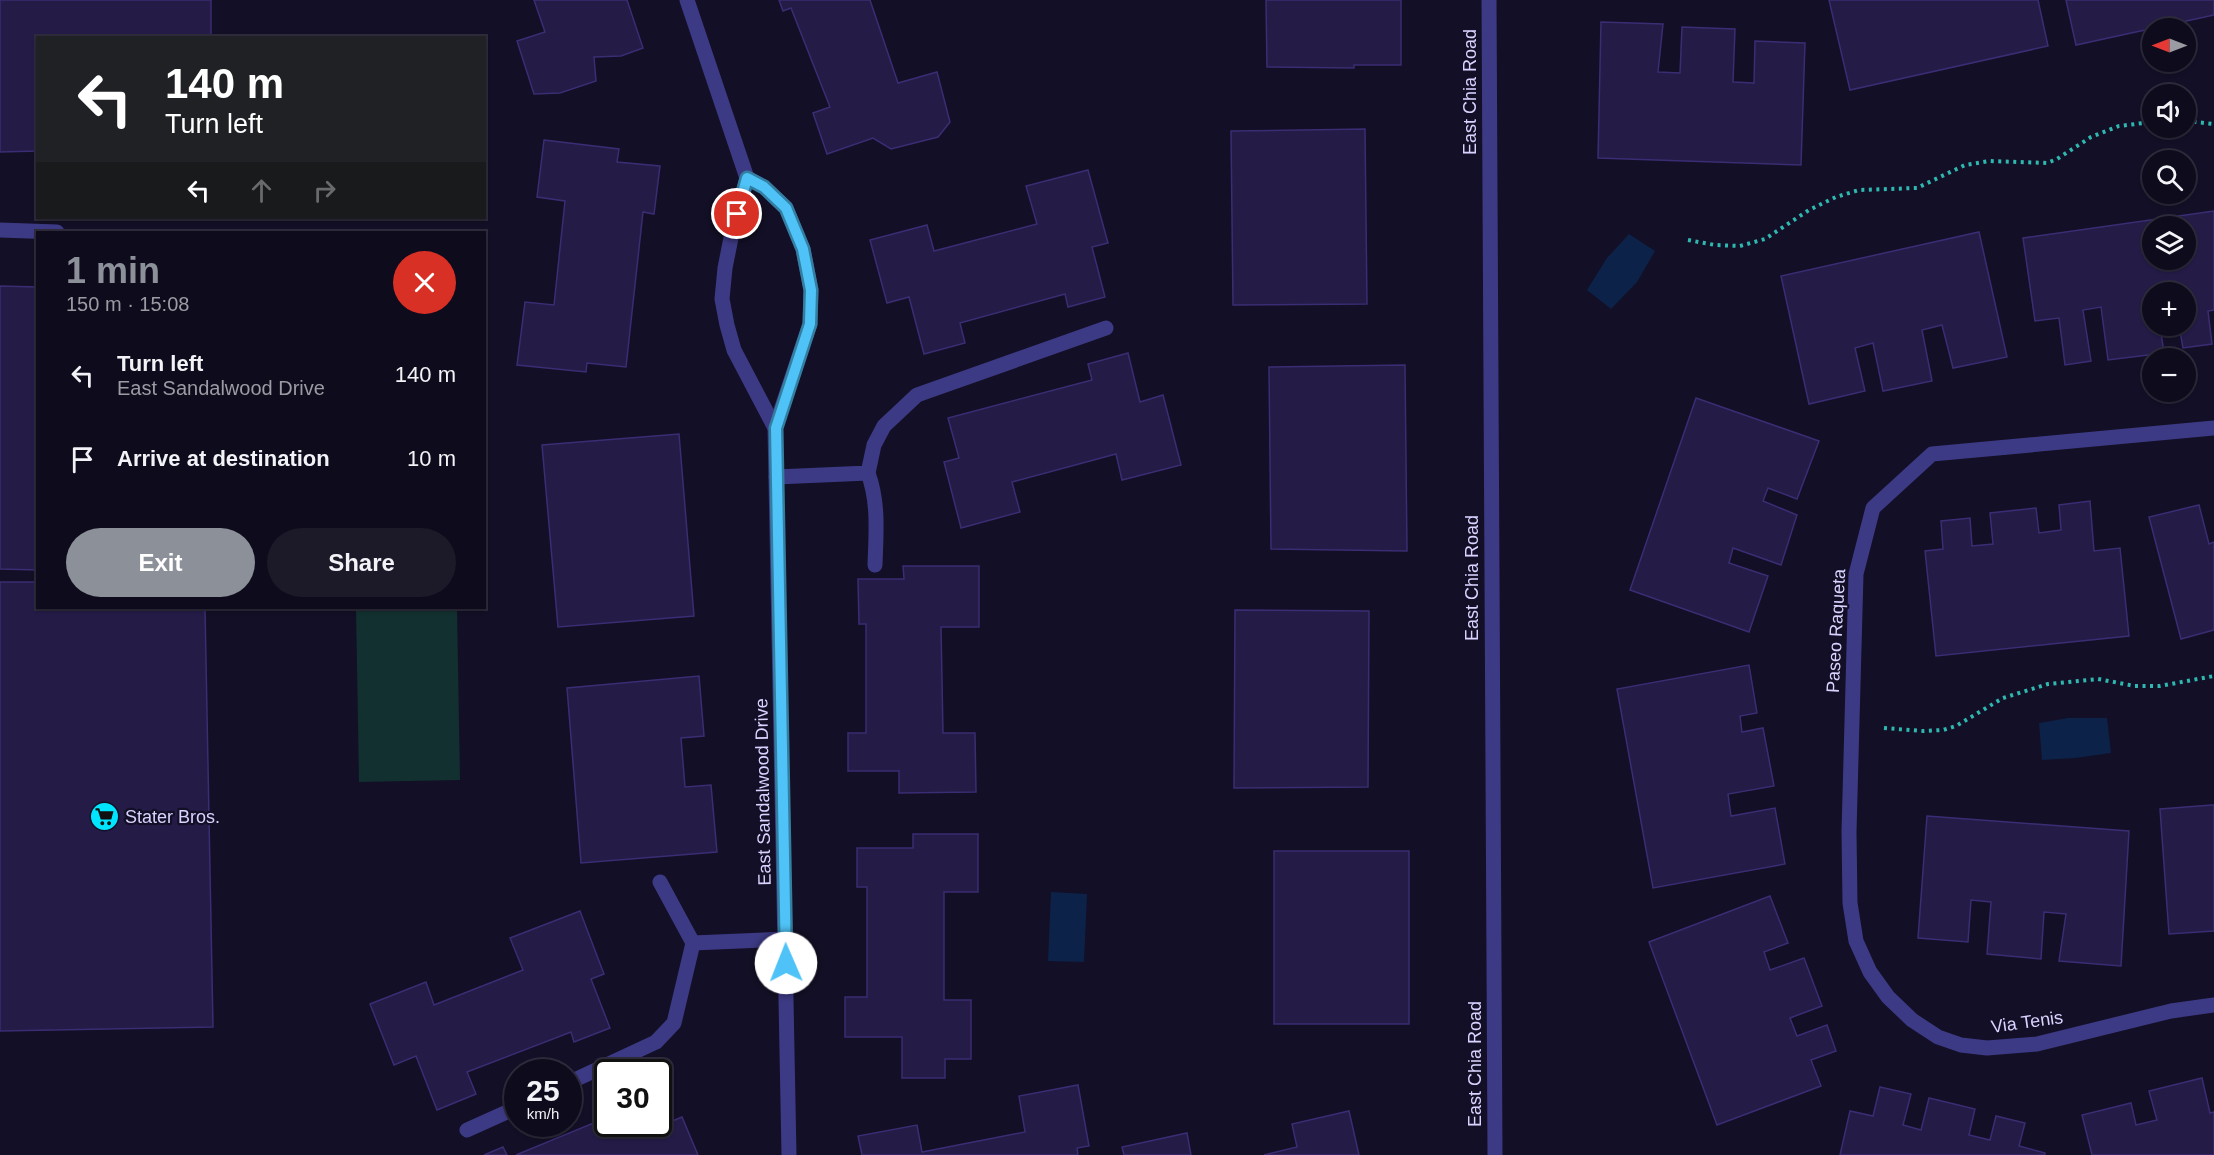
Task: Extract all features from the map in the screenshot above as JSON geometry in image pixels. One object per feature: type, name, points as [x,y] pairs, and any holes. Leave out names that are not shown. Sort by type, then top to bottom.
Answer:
[{"type":"street","points":[[687,0],[747,178]]},
{"type":"street","name":"East Chia Road","points":[[1489,0],[1495,1155]]},
{"type":"street","name":"East Sandalwood Drive","points":[[776,428],[734,350],[722,299],[732,233],[747,178],[764,187],[786,208],[803,249],[811,290],[810,324],[776,428],[789,1155]]},
{"type":"street","points":[[0,230],[36,231]]},
{"type":"street","points":[[875,565],[876,504],[868,472],[874,445],[884,426],[917,394],[1106,328]]},
{"type":"street","name":"Paseo Raqueta","points":[[1870,972],[1856,940],[1850,903],[1849,832],[1856,574],[1873,508],[1932,454],[2214,428]]},
{"type":"street","points":[[776,477],[868,472]]},
{"type":"street","points":[[582,1076],[656,1042],[674,1023],[693,943],[660,882]]},
{"type":"street","points":[[693,943],[785,939]]},
{"type":"street","name":"Via Tenis","points":[[1870,972],[1888,997],[1938,1037],[1960,1045],[1987,1048],[2037,1044],[2171,1011],[2214,1005]]},
{"type":"street","points":[[467,1130],[504,1113]]},
{"type":"path","points":[[2196,122],[2214,124]]},
{"type":"path","points":[[1688,240],[1715,245],[1740,246],[1765,238],[1809,210],[1836,197],[1859,190],[1917,188],[1965,165],[1989,160],[2047,163],[2057,159],[2091,136],[2119,126],[2142,123]]},
{"type":"path","points":[[1884,728],[1943,730],[1956,726],[2003,698],[2048,684],[2098,679],[2135,686],[2160,686],[2214,676]]},
{"type":"green space","points":[[356,609],[457,609],[460,780],[359,782]]},
{"type":"water","points":[[1629,234],[1655,251],[1637,282],[1611,309],[1587,290],[1607,258]]},
{"type":"water","points":[[2068,718],[2107,718],[2111,753],[2042,760],[2039,723]]},
{"type":"water","points":[[1051,892],[1087,894],[1084,962],[1048,961]]},
{"type":"building","points":[[0,0],[211,0],[211,36],[36,36],[36,151],[0,152]]},
{"type":"building","points":[[534,0],[627,0],[643,48],[621,56],[594,57],[596,81],[560,93],[534,94],[517,41],[545,32]]},
{"type":"building","points":[[779,0],[870,0],[898,83],[937,72],[950,122],[938,137],[891,149],[873,138],[827,154],[813,113],[830,107],[791,8],[783,11]]},
{"type":"building","points":[[1266,0],[1401,0],[1401,65],[1354,65],[1354,68],[1267,67]]},
{"type":"building","points":[[1829,0],[2038,0],[2048,46],[1850,90]]},
{"type":"building","points":[[2066,0],[2214,0],[2214,15],[2196,19],[2142,18],[2142,31],[2076,45]]},
{"type":"building","points":[[1601,22],[1663,24],[1658,72],[1680,73],[1682,27],[1735,29],[1733,82],[1754,83],[1755,41],[1805,43],[1801,165],[1598,158]]},
{"type":"building","points":[[1365,129],[1367,304],[1233,305],[1231,131]]},
{"type":"building","points":[[544,140],[619,149],[617,162],[660,166],[654,214],[643,212],[626,367],[587,363],[586,372],[517,365],[525,302],[554,305],[565,201],[537,197]]},
{"type":"building","points":[[1088,170],[1108,243],[1092,247],[1105,297],[1068,307],[1065,294],[960,323],[965,343],[924,354],[909,297],[887,303],[870,240],[927,225],[934,251],[1037,224],[1026,186]]},
{"type":"building","points":[[2214,211],[2214,310],[2208,311],[2212,344],[2183,348],[2181,336],[2196,336],[2196,282],[2142,282],[2142,336],[2161,336],[2163,348],[2142,348],[2142,356],[2108,360],[2101,307],[2083,310],[2091,361],[2065,365],[2059,318],[2035,321],[2023,238],[2142,221],[2142,270],[2196,270],[2196,216],[2179,216]]},
{"type":"building","points":[[1979,232],[2007,357],[1953,368],[1942,325],[1922,330],[1932,381],[1883,391],[1873,343],[1855,348],[1865,391],[1809,404],[1781,276]]},
{"type":"building","points":[[0,286],[36,287],[36,570],[0,569]]},
{"type":"building","points":[[1128,353],[1140,402],[1163,395],[1181,465],[1122,480],[1116,454],[1012,482],[1020,512],[961,528],[944,462],[959,458],[948,418],[1092,380],[1088,364]]},
{"type":"building","points":[[1405,365],[1407,551],[1271,549],[1269,367]]},
{"type":"building","points":[[1696,398],[1819,441],[1797,499],[1768,488],[1763,501],[1797,515],[1781,565],[1733,548],[1729,563],[1768,576],[1749,632],[1630,590]]},
{"type":"building","points":[[679,434],[694,616],[558,627],[542,445]]},
{"type":"building","points":[[2090,501],[2094,551],[2120,548],[2129,636],[1936,656],[1925,551],[1943,549],[1941,521],[1970,518],[1972,546],[1993,544],[1990,513],[2036,508],[2039,533],[2061,530],[2059,505]]},
{"type":"building","points":[[2199,505],[2209,544],[2214,542],[2214,630],[2181,639],[2149,517]]},
{"type":"building","points":[[903,566],[979,566],[979,627],[941,627],[943,733],[975,733],[976,792],[899,793],[899,771],[848,771],[848,733],[866,733],[866,624],[859,624],[858,579],[904,579]]},
{"type":"building","name":"Stater Bros.","points":[[0,582],[36,582],[36,609],[205,609],[213,1027],[0,1031]]},
{"type":"building","points":[[1235,610],[1369,611],[1368,787],[1234,788]]},
{"type":"building","points":[[1749,665],[1757,713],[1740,716],[1742,732],[1763,728],[1774,786],[1728,794],[1731,816],[1775,808],[1785,864],[1653,888],[1617,689]]},
{"type":"building","points":[[699,676],[704,736],[681,738],[685,787],[711,785],[717,852],[581,863],[567,688]]},
{"type":"building","points":[[2214,805],[2214,931],[2169,934],[2160,809]]},
{"type":"building","points":[[1927,816],[2129,831],[2121,966],[2059,961],[2066,914],[2044,912],[2041,959],[1987,954],[1991,902],[1971,900],[1968,942],[1918,938]]},
{"type":"building","points":[[913,834],[978,834],[978,892],[944,892],[944,1000],[971,1000],[971,1059],[945,1059],[945,1078],[902,1078],[902,1037],[845,1037],[845,997],[867,997],[867,887],[857,887],[857,848],[913,848]]},
{"type":"building","points":[[1274,851],[1409,851],[1409,1024],[1274,1024]]},
{"type":"building","points":[[1770,896],[1788,943],[1764,952],[1770,970],[1804,958],[1822,1006],[1790,1018],[1797,1036],[1827,1025],[1836,1051],[1811,1060],[1821,1086],[1717,1125],[1649,942]]},
{"type":"building","points":[[580,911],[604,974],[591,979],[610,1028],[574,1042],[571,1032],[467,1072],[476,1094],[437,1110],[416,1056],[394,1065],[370,1004],[426,982],[434,1005],[523,970],[510,938]]},
{"type":"building","points":[[2202,1078],[2210,1113],[2214,1112],[2214,1155],[2092,1155],[2082,1115],[2131,1103],[2136,1125],[2157,1120],[2149,1091]]},
{"type":"building","points":[[1078,1085],[1089,1146],[1077,1148],[1078,1155],[862,1155],[858,1136],[917,1125],[922,1152],[1025,1132],[1019,1096]]},
{"type":"building","points":[[1880,1087],[1911,1094],[1903,1125],[1921,1130],[1929,1098],[1975,1109],[1969,1135],[1990,1140],[1996,1116],[2025,1123],[2019,1146],[2045,1153],[2045,1155],[1840,1155],[1850,1111],[1873,1116]]},
{"type":"building","points":[[1349,1111],[1359,1155],[1264,1155],[1297,1147],[1292,1124]]},
{"type":"building","points":[[682,1117],[698,1155],[516,1155],[560,1137],[582,1137],[582,1128],[594,1123],[594,1137],[672,1137],[672,1121]]},
{"type":"building","points":[[1187,1133],[1191,1155],[1124,1155],[1122,1147]]},
{"type":"building","points":[[503,1147],[507,1155],[484,1155]]},
{"type":"place","name":"Stater Bros.","points":[[104,817]]},
{"type":"route","points":[[737,214],[747,178],[764,187],[786,208],[803,249],[811,290],[810,324],[776,428],[786,963]]}]
